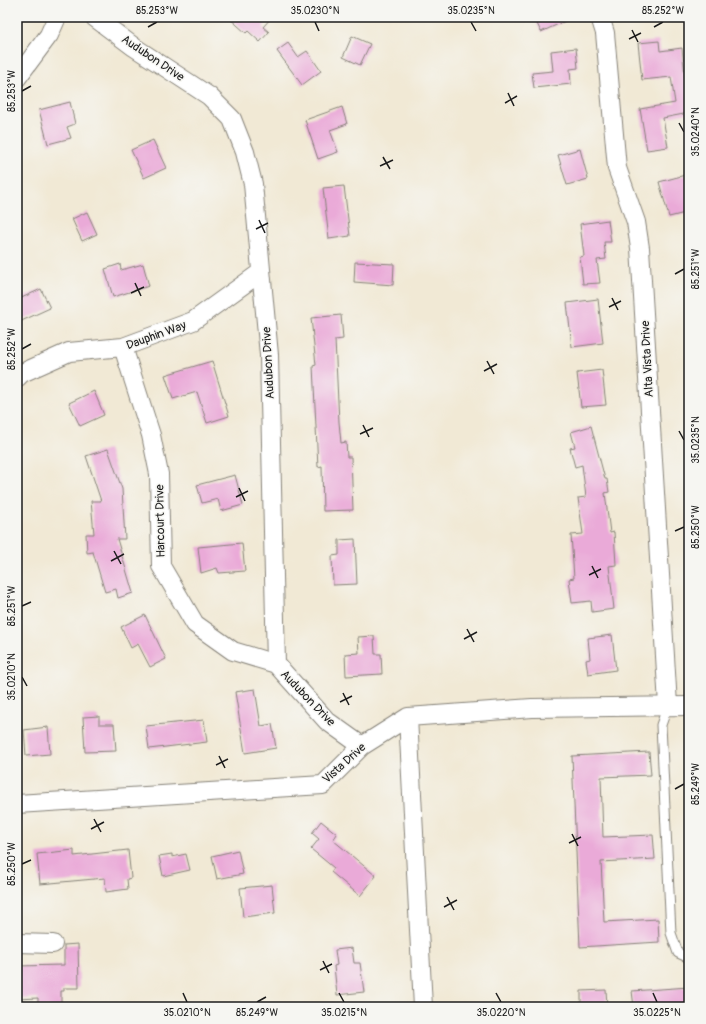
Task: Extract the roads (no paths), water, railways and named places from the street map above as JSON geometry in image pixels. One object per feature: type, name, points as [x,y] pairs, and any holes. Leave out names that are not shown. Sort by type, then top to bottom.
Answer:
[{"type":"street","points":[[17,78],[49,35],[57,17]]},
{"type":"street","name":"Audubon Drive","points":[[94,17],[134,46],[209,96],[232,119],[245,152],[252,184],[270,355],[276,664],[327,721],[362,746]]},
{"type":"street","name":"Alta Vista Drive","points":[[600,17],[605,33],[617,168],[636,222],[640,248],[668,705]]},
{"type":"street","name":"Dauphin Way","points":[[17,378],[22,373],[69,352],[123,347],[193,321],[261,272]]},
{"type":"street","name":"Harcourt Drive","points":[[123,347],[151,434],[159,474],[160,566],[195,624],[233,651],[276,664]]},
{"type":"street","name":"Vista Drive","points":[[17,804],[324,785],[362,746],[408,717],[532,708],[668,705],[689,706]]},
{"type":"street","points":[[408,717],[423,1007]]},
{"type":"street","points":[[17,943],[53,944]]},
{"type":"lane","points":[[668,705],[661,725],[670,933],[678,953],[689,958]]}]
